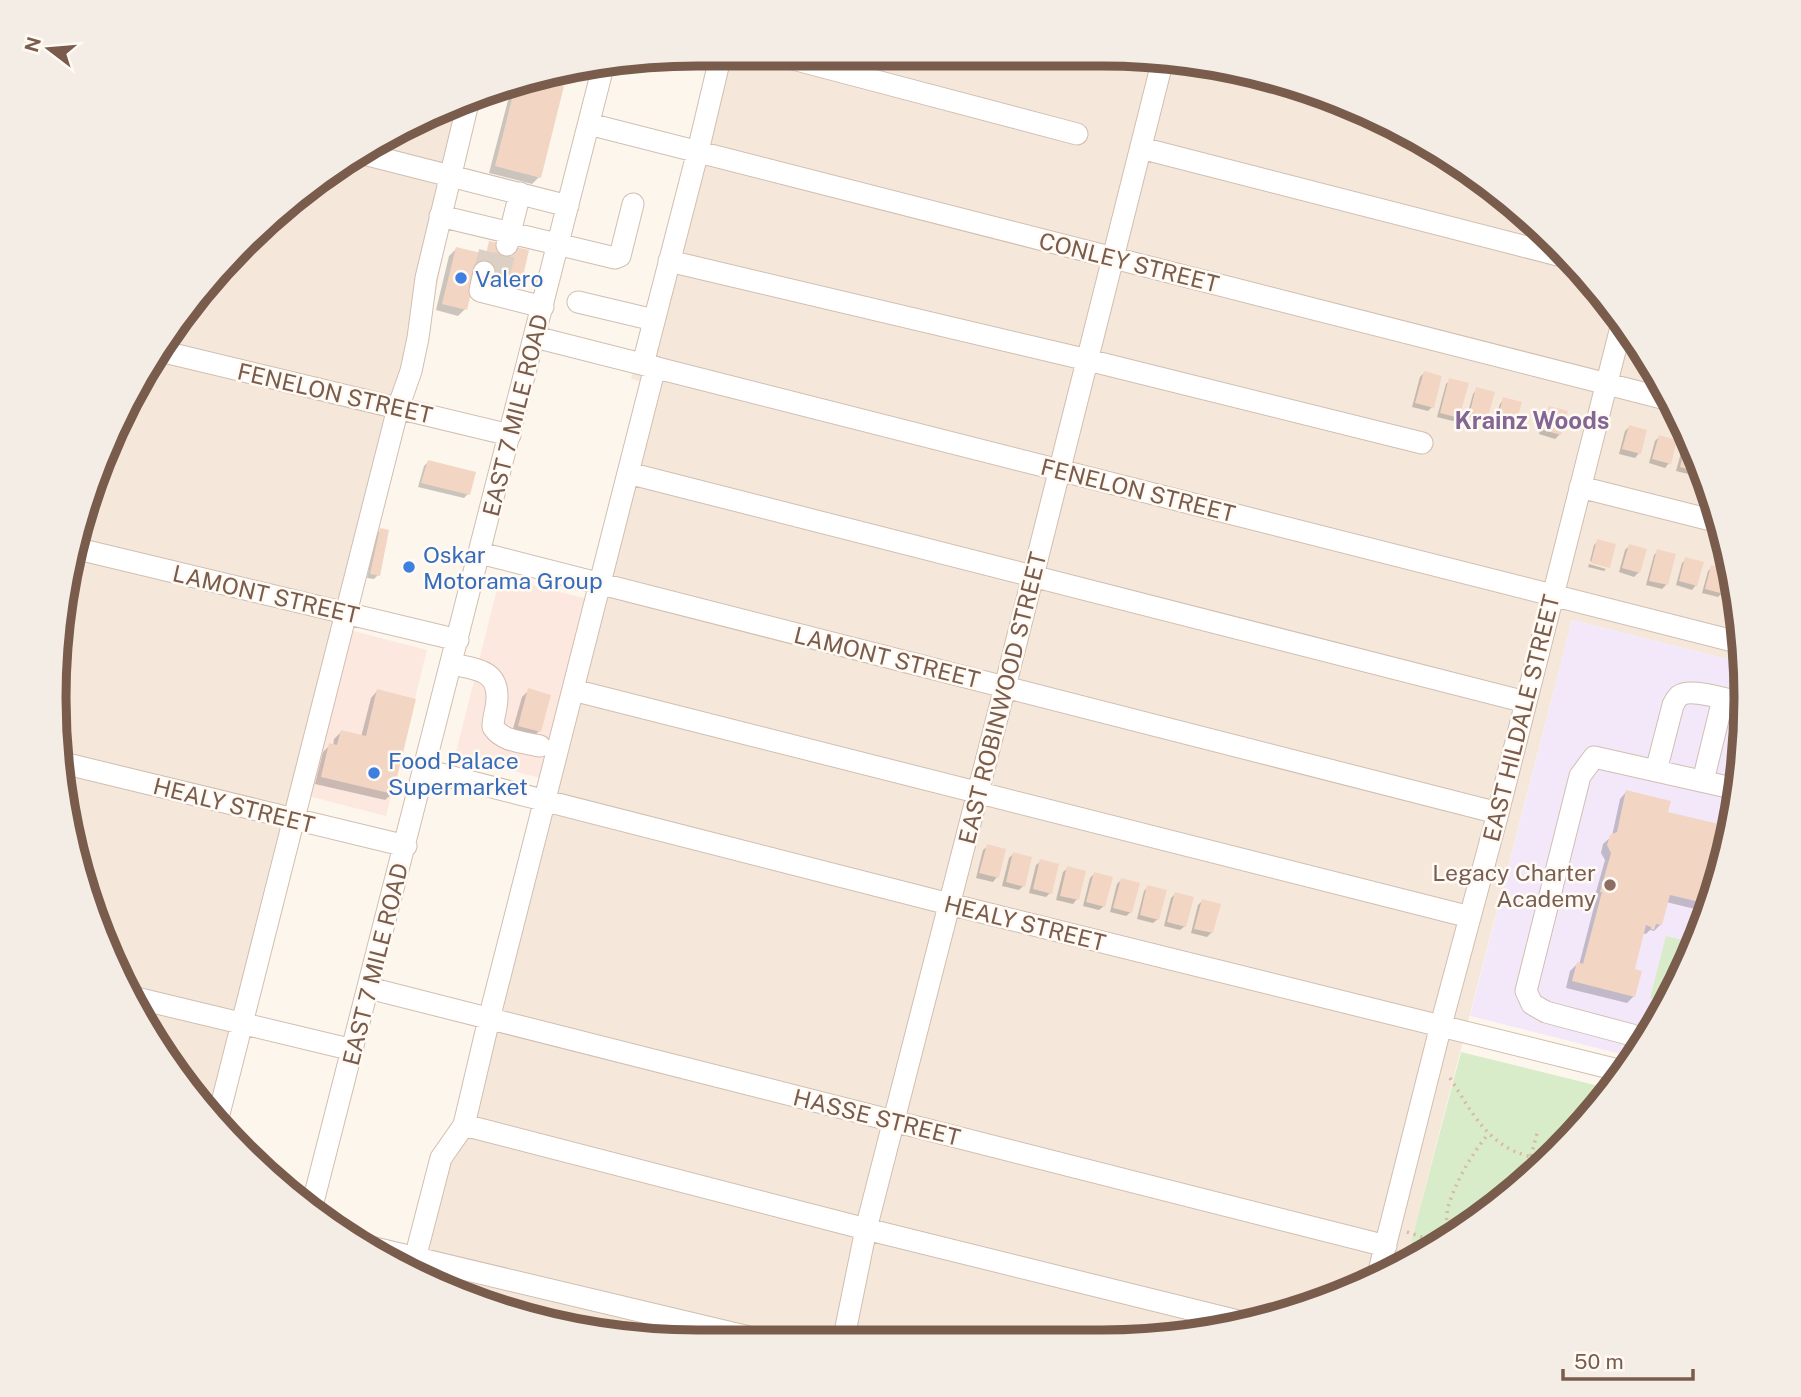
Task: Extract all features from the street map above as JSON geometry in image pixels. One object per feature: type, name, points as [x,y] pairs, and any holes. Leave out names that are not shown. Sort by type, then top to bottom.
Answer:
[{"type":"street","points":[[414,1263],[441,1158],[464,1125],[628,473],[649,365],[654,320],[718,67]]},
{"type":"street","points":[[823,67],[1077,134]]},
{"type":"street","name":"EAST ROBINWOOD STREET","points":[[845,1330],[866,1230],[1160,70]]},
{"type":"street","name":"EAST 7 MILE ROAD","points":[[314,1200],[601,75]]},
{"type":"street","points":[[220,1111],[398,408],[411,371],[426,278],[466,111]]},
{"type":"street","name":"CONLEY STREET","points":[[589,124],[1657,397]]},
{"type":"street","points":[[1141,148],[1550,253]]},
{"type":"street","points":[[374,156],[568,206]]},
{"type":"street","points":[[507,239],[520,193]]},
{"type":"street","points":[[440,216],[507,239],[559,245],[618,258],[634,204]]},
{"type":"street","points":[[670,261],[1088,360],[1422,443]]},
{"type":"street","points":[[499,284],[543,307]]},
{"type":"street","points":[[578,302],[654,320]]},
{"type":"street","name":"EAST HILDALE STREET","points":[[1380,1266],[1619,335]]},
{"type":"street","name":"FENELON STREET","points":[[535,337],[1731,641]]},
{"type":"street","name":"FENELON STREET","points":[[169,353],[510,435]]},
{"type":"street","points":[[628,473],[1526,702]]},
{"type":"street","points":[[1580,487],[1708,519]]},
{"type":"street","name":"LAMONT STREET","points":[[85,551],[458,640]]},
{"type":"street","name":"LAMONT STREET","points":[[480,553],[1498,813]]},
{"type":"street","points":[[452,664],[489,674],[496,683],[493,727],[498,734],[540,746]]},
{"type":"street","points":[[573,690],[1470,917]]},
{"type":"street","points":[[1656,771],[1673,705],[1678,696],[1688,692],[1734,701]]},
{"type":"street","points":[[1703,781],[1723,699]]},
{"type":"street","points":[[1635,1039],[1632,1035],[1546,1012],[1532,1004],[1526,991],[1580,776],[1594,757],[1728,787]]},
{"type":"street","name":"HEALY STREET","points":[[70,765],[406,846]]},
{"type":"street","name":"HEALY STREET","points":[[425,770],[949,904],[1614,1069]]},
{"type":"street","name":"HASSE STREET","points":[[369,988],[1385,1246]]},
{"type":"street","points":[[143,1000],[353,1050]]},
{"type":"street","points":[[464,1125],[866,1230],[1226,1318]]},
{"type":"street","points":[[419,1265],[717,1330]]},
{"type":"path","points":[[1450,1078],[1478,1121],[1498,1143],[1536,1158]]},
{"type":"path","points":[[1531,1156],[1538,1130]]},
{"type":"path","points":[[1447,1228],[1448,1209],[1459,1180],[1476,1148],[1489,1133]]},
{"type":"path","points":[[1403,1231],[1428,1240]]},
{"type":"shaded area","points":[[711,67],[1144,68],[1185,72],[1266,88],[1344,115],[1419,151],[1454,173],[1519,223],[1578,282],[1628,347],[1669,419],[1686,457],[1713,535],[1729,616],[1733,661],[1572,620],[1409,1251],[1344,1282],[1266,1309],[1185,1325],[1102,1330],[657,1329],[616,1325],[535,1309],[495,1297],[420,1265],[656,385],[631,379]]},
{"type":"shaded area","points":[[475,108],[428,330],[226,1118],[197,1083],[151,1015],[115,940],[88,862],[72,781],[66,698],[72,616],[88,535],[115,457],[151,382],[173,347],[223,282],[282,223],[347,173],[419,132]]},
{"type":"shaded area","points":[[500,577],[588,599],[544,779],[455,756]]},
{"type":"shaded area","name":"Legacy Charter Academy","points":[[1572,620],[1733,661],[1733,740],[1729,781],[1713,862],[1701,902],[1669,978],[1650,1015],[1624,1055],[1470,1016]]},
{"type":"shaded area","points":[[350,630],[427,650],[386,816],[308,796]]},
{"type":"green space","points":[[1666,936],[1686,941],[1658,1000],[1650,998]]},
{"type":"green space","points":[[1461,1052],[1601,1087],[1578,1115],[1519,1174],[1454,1224],[1409,1251]]},
{"type":"building","points":[[555,84],[564,86],[541,178],[495,166],[513,95]]},
{"type":"building","points":[[489,241],[529,250],[522,281],[482,271]]},
{"type":"building","points":[[456,247],[481,253],[467,310],[442,304]]},
{"type":"building","points":[[1424,371],[1442,376],[1434,408],[1415,403]]},
{"type":"building","points":[[1449,378],[1469,383],[1459,418],[1440,413]]},
{"type":"building","points":[[1476,387],[1495,392],[1488,417],[1470,412]]},
{"type":"building","points":[[1503,397],[1522,402],[1515,427],[1497,422]]},
{"type":"building","points":[[1549,406],[1568,411],[1561,435],[1543,430]]},
{"type":"building","points":[[1629,425],[1647,430],[1641,454],[1622,449]]},
{"type":"building","points":[[1659,435],[1677,440],[1671,464],[1652,459]]},
{"type":"building","points":[[1684,452],[1691,470],[1680,467]]},
{"type":"building","points":[[428,460],[476,472],[470,495],[421,483]]},
{"type":"building","points":[[380,528],[389,530],[380,576],[370,574]]},
{"type":"building","points":[[1597,539],[1616,544],[1610,568],[1591,563]]},
{"type":"building","points":[[1629,544],[1647,549],[1640,573],[1622,568]]},
{"type":"building","points":[[1657,549],[1676,554],[1668,585],[1649,581]]},
{"type":"building","points":[[1685,557],[1704,562],[1697,586],[1679,581]]},
{"type":"building","points":[[1711,565],[1720,567],[1724,594],[1705,589]]},
{"type":"building","points":[[528,688],[551,695],[541,732],[518,726]]},
{"type":"building","points":[[377,689],[416,699],[393,794],[321,777],[329,743],[337,745],[341,730],[366,736]]},
{"type":"building","points":[[1626,790],[1671,801],[1668,812],[1721,825],[1701,902],[1670,895],[1662,925],[1656,924],[1654,930],[1646,925],[1635,969],[1642,971],[1635,997],[1572,981],[1577,962],[1583,964],[1602,892],[1611,853],[1607,845],[1610,835],[1617,832]]},
{"type":"building","points":[[987,844],[1006,849],[999,878],[979,873]]},
{"type":"building","points":[[1013,852],[1032,857],[1025,887],[1006,882]]},
{"type":"building","points":[[1040,859],[1059,864],[1052,894],[1033,889]]},
{"type":"building","points":[[1067,866],[1086,871],[1079,900],[1060,896]]},
{"type":"building","points":[[1094,872],[1113,877],[1105,907],[1086,902]]},
{"type":"building","points":[[1121,878],[1140,883],[1132,913],[1113,908]]},
{"type":"building","points":[[1147,885],[1167,890],[1159,920],[1140,915]]},
{"type":"building","points":[[1175,892],[1194,897],[1186,927],[1167,922]]},
{"type":"building","points":[[1202,899],[1221,904],[1213,933],[1194,929]]},
{"type":"tunnel","points":[[484,272],[492,242]]},
{"type":"tunnel","points":[[499,275],[507,245]]},
{"type":"place","name":"Valero","points":[[461,278]]},
{"type":"place","name":"Oskar Motorama Group","points":[[409,567]]},
{"type":"place","name":"Food Palace Supermarket","points":[[374,773]]},
{"type":"place","name":"Legacy Charter Academy","points":[[1610,885]]},
{"type":"district","name":"Krainz Woods","points":[[1532,420]]}]
